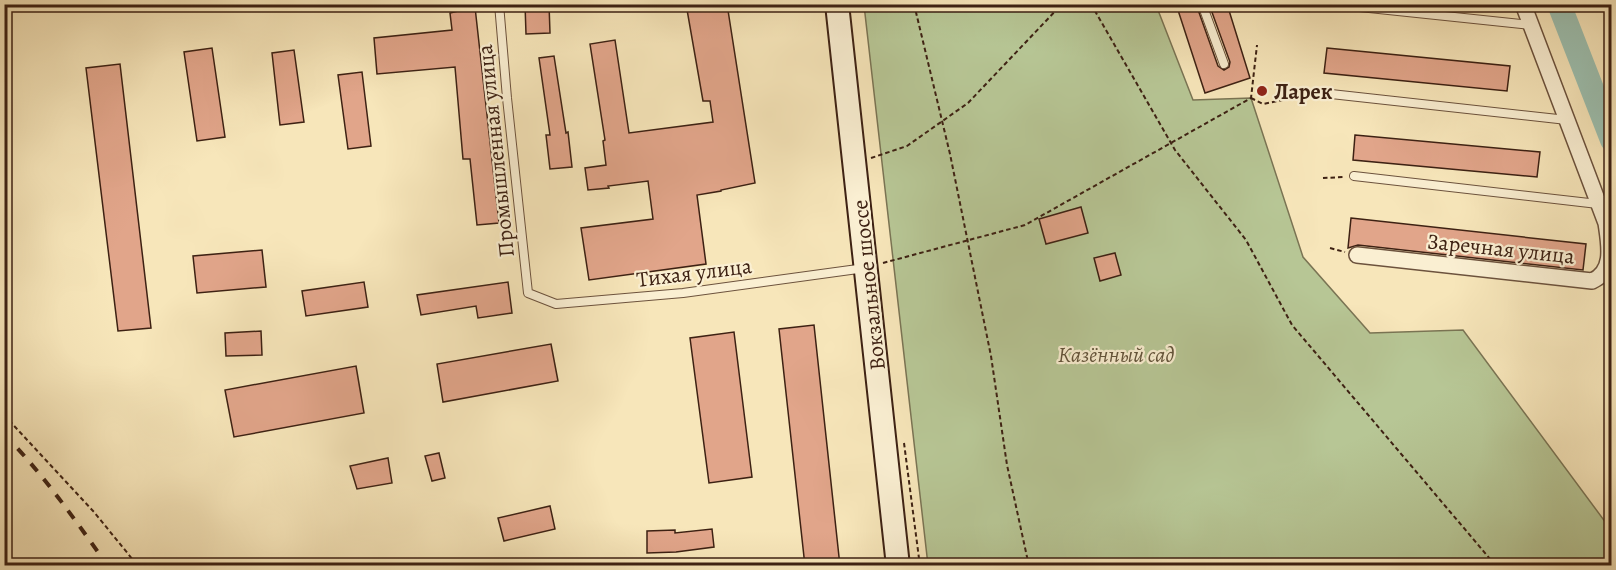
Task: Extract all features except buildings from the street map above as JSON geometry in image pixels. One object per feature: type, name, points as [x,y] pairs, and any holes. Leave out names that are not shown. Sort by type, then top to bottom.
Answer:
[{"type":"main road","name":"Вокзальное шоссе","points":[[837,4],[898,566]]},
{"type":"street","name":"Заречная улица","points":[[1357,255],[1592,281],[1600,278],[1608,266],[1609,245],[1606,223],[1523,4]]},
{"type":"lane","name":"Промышленная улица","points":[[499,4],[528,293]]},
{"type":"lane","points":[[1202,4],[1224,64]]},
{"type":"lane","points":[[1331,4],[1531,25]]},
{"type":"lane","points":[[1322,93],[1567,120]]},
{"type":"lane","points":[[1354,176],[1598,204]]},
{"type":"lane","name":"Тихая улица","points":[[528,293],[556,304],[683,293],[866,268]]},
{"type":"path","points":[[914,4],[942,121],[991,356],[1007,465],[1029,566]]},
{"type":"path","points":[[871,158],[907,146],[968,103],[1062,4]]},
{"type":"path","points":[[1091,4],[1171,143],[1246,240],[1292,325],[1496,566]]},
{"type":"path","points":[[1251,98],[1257,45]]},
{"type":"path","points":[[1251,98],[1263,104],[1322,93]]},
{"type":"path","points":[[866,268],[1024,225],[1251,98]]},
{"type":"path","points":[[1323,178],[1354,176]]},
{"type":"path","points":[[4,415],[94,512],[138,566]]},
{"type":"green space","name":"Казённый сад","points":[[864,5],[1156,5],[1193,100],[1251,98],[1303,257],[1370,333],[1463,330],[1609,527],[1611,565],[928,565]]},
{"type":"waterway","points":[[1559,4],[1612,140]]},
{"type":"railway","points":[[4,434],[46,482],[108,566]]},
{"type":"place","name":"Ларек","points":[[1262,91]]}]
